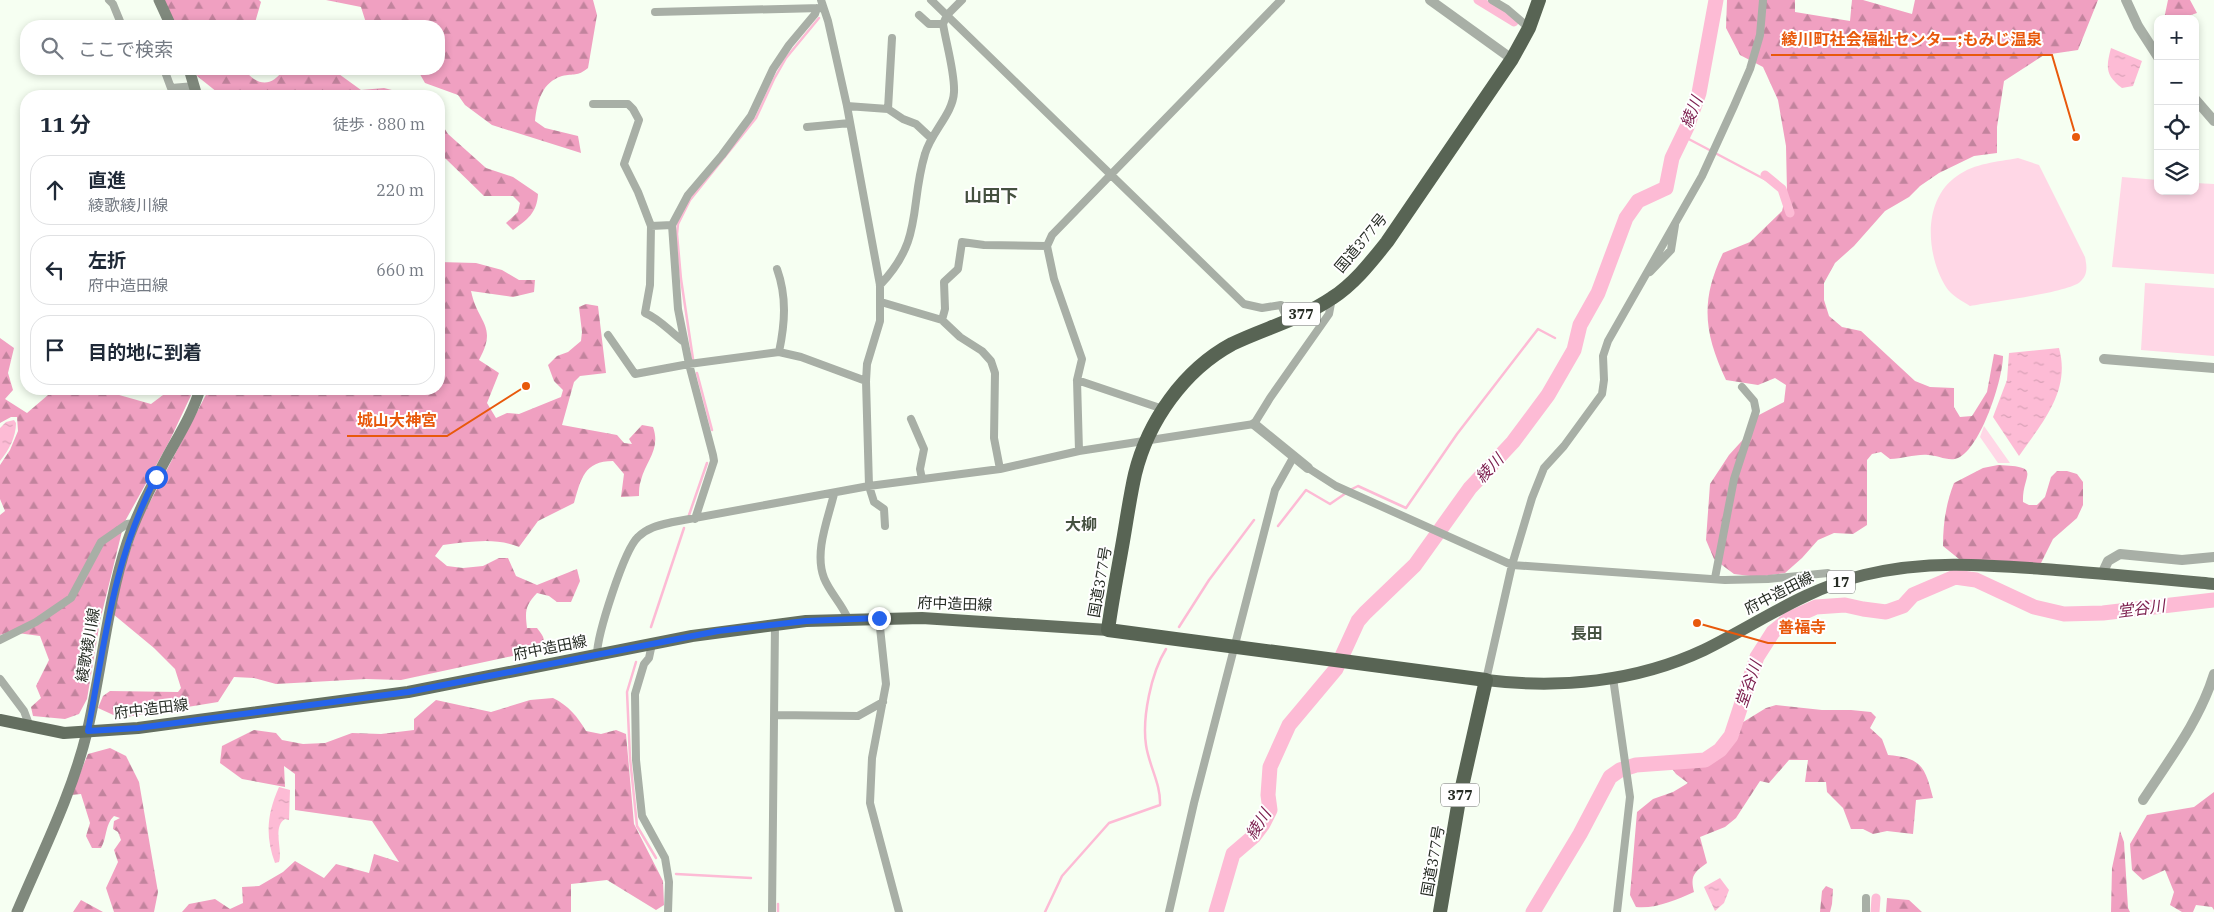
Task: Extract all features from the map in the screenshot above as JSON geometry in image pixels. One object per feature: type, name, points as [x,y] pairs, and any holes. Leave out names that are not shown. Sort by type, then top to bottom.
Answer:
[{"type":"highway","name":"国道377号","points":[[1440,912],[1459,800],[1486,680],[1108,630],[1135,473],[1147,441],[1163,409],[1188,378],[1213,357],[1231,345],[1288,321],[1332,298],[1366,267],[1387,242],[1512,59],[1529,28],[1539,0]]},
{"type":"main road","points":[[159,0],[168,20]]},
{"type":"main road","points":[[191,75],[196,90]]},
{"type":"main road","name":"綾歌綾川線","points":[[17,912],[62,807],[88,731],[110,608],[134,523],[183,428],[197,395]]},
{"type":"main road","name":"府中造田線","points":[[1486,680],[1540,684],[1613,678],[1650,670],[1688,657],[1783,606],[1841,582],[1883,571],[1943,563],[1978,564],[2214,584]]},
{"type":"main road","name":"府中造田線","points":[[0,720],[64,733],[138,728],[408,692],[718,631],[775,624],[879,618],[958,619],[1108,630]]},
{"type":"street","points":[[109,0],[113,4],[120,20]]},
{"type":"street","points":[[931,0],[1244,304],[1262,308],[1281,305],[1288,321]]},
{"type":"street","points":[[880,285],[893,271],[909,242],[925,155],[931,138],[953,103],[954,90],[943,24],[947,15],[962,0]]},
{"type":"street","points":[[1079,451],[1077,380],[1082,359],[1054,279],[1047,246],[1052,236],[1281,0]]},
{"type":"street","points":[[1430,0],[1512,59]]},
{"type":"street","points":[[1492,0],[1507,9],[1529,28]]},
{"type":"street","points":[[1486,680],[1512,565],[1544,468],[1564,446],[1602,394],[1604,380],[1603,356],[1608,341],[1646,273],[1671,250],[1676,220],[1702,176],[1750,68],[1760,35],[1763,0]]},
{"type":"street","points":[[2126,0],[2138,26],[2154,51]]},
{"type":"street","points":[[655,12],[820,5]]},
{"type":"street","points":[[820,5],[828,21],[847,106],[880,285],[880,321],[868,364],[866,382],[869,486],[874,502],[884,509],[885,526]]},
{"type":"street","points":[[695,519],[714,461],[684,342],[674,272],[672,225],[688,195],[722,155],[751,116],[773,68],[788,45],[815,14],[820,5]]},
{"type":"street","points":[[919,15],[930,24],[943,24]]},
{"type":"street","points":[[888,109],[892,38]]},
{"type":"street","points":[[166,75],[170,88],[187,90]]},
{"type":"street","points":[[592,104],[628,104],[639,120],[624,164],[638,192],[651,226],[650,285],[644,313],[656,318],[671,333],[684,342]]},
{"type":"street","points":[[2199,104],[2214,121]]},
{"type":"street","points":[[847,106],[888,109],[903,119],[916,124],[931,138]]},
{"type":"street","points":[[807,127],[850,123]]},
{"type":"street","points":[[651,226],[672,225]]},
{"type":"street","points":[[942,320],[945,309],[944,282],[958,269],[962,242],[984,245],[1047,246]]},
{"type":"street","points":[[777,269],[783,286],[785,322],[779,352]]},
{"type":"street","points":[[1254,424],[1325,320],[1331,308],[1332,298]]},
{"type":"street","points":[[881,302],[942,320],[960,337],[982,351],[991,361],[995,373],[994,438],[1000,468]]},
{"type":"street","points":[[608,335],[635,374],[689,364],[779,352],[802,357],[866,382]]},
{"type":"street","points":[[2104,359],[2214,368]]},
{"type":"street","points":[[1077,380],[1163,409]]},
{"type":"street","points":[[1715,578],[1734,480],[1756,411],[1754,401],[1742,387]]},
{"type":"street","points":[[911,420],[924,449],[920,469],[922,479]]},
{"type":"street","points":[[597,655],[597,644],[605,613],[634,540],[653,527],[869,486],[1000,468],[1079,451],[1254,424],[1308,468],[1336,486],[1512,565],[1715,578],[1768,579],[1828,573],[1841,582]]},
{"type":"street","points":[[1169,912],[1194,803],[1238,648],[1275,490],[1294,456]]},
{"type":"street","points":[[834,494],[824,536],[821,567],[825,580],[844,607],[848,619]]},
{"type":"street","points":[[0,640],[36,622],[71,598],[101,542],[127,524],[134,523]]},
{"type":"street","points":[[2102,574],[2108,560],[2120,554],[2182,560],[2214,557]]},
{"type":"street","points":[[879,618],[886,684],[872,758],[870,802],[899,912]]},
{"type":"street","points":[[772,912],[775,624]]},
{"type":"street","points":[[652,644],[649,658],[644,664],[634,694],[636,760],[642,816],[666,858],[669,882],[668,912]]},
{"type":"street","points":[[2143,800],[2212,693],[2214,674]]},
{"type":"street","points":[[1613,678],[1630,797],[1617,912]]},
{"type":"street","points":[[0,679],[20,704],[30,727]]},
{"type":"street","points":[[775,715],[858,716],[883,702]]},
{"type":"street","points":[[1866,898],[1866,912]]},
{"type":"shaded area","points":[[2018,158],[2039,165],[2085,257],[2086,274],[2080,282],[2060,290],[1970,306],[1951,293],[1939,274],[1931,244],[1933,213],[1938,199],[1946,186],[1957,176],[1971,168]]},
{"type":"shaded area","points":[[2122,177],[2154,180],[2154,195],[2199,195],[2199,183],[2214,184],[2214,274],[2112,267]]},
{"type":"shaded area","points":[[2145,283],[2214,288],[2214,356],[2141,350]]},
{"type":"shaded area","points":[[1984,426],[2010,463],[1998,463],[1980,437]]},
{"type":"green space","points":[[164,0],[259,0],[261,2],[256,20],[173,20]]},
{"type":"green space","points":[[326,0],[593,0],[597,15],[588,68],[578,74],[555,79],[545,88],[539,100],[535,121],[545,128],[578,136],[581,153],[492,125],[465,105],[458,95],[425,83],[420,75],[445,75],[445,20],[365,20],[361,7]]},
{"type":"green space","points":[[1727,0],[1795,0],[1795,12],[1850,21],[1852,0],[1863,0],[1912,14],[1915,0],[2098,0],[2078,50],[2044,55],[2004,81],[1997,127],[1997,153],[1974,156],[1939,173],[1920,186],[1909,197],[1885,211],[1854,246],[1835,263],[1824,283],[1824,300],[1829,316],[1842,327],[1861,331],[1915,381],[1930,387],[1954,388],[1954,407],[1960,417],[1972,416],[1987,392],[1994,354],[2003,356],[1995,396],[1975,441],[1967,452],[1954,459],[1923,455],[1890,459],[1881,452],[1872,454],[1867,460],[1867,525],[1853,534],[1834,533],[1818,540],[1785,573],[1758,577],[1734,574],[1714,559],[1706,540],[1710,484],[1729,455],[1749,433],[1757,416],[1784,402],[1786,385],[1775,378],[1758,385],[1726,380],[1709,332],[1708,302],[1711,286],[1723,253],[1750,242],[1782,211],[1787,191],[1786,146],[1778,100],[1763,67],[1740,55],[1726,28]]},
{"type":"green space","points":[[2168,0],[2190,0],[2197,13],[2191,15],[2165,15]]},
{"type":"green space","points":[[249,75],[256,80],[266,82],[275,79],[279,75],[340,75],[361,90],[214,90],[197,76]]},
{"type":"green space","points":[[384,88],[392,90],[361,90]]},
{"type":"green space","points":[[445,129],[486,168],[513,177],[538,194],[536,206],[527,219],[513,230],[506,223],[518,212],[520,203],[513,196],[484,196],[446,159]]},
{"type":"green space","points":[[445,262],[476,263],[502,270],[519,280],[535,280],[534,292],[513,297],[471,291],[487,331],[487,339],[479,360],[499,373],[487,403],[496,418],[507,413],[519,414],[561,397],[563,390],[554,381],[548,365],[557,356],[568,352],[581,341],[582,332],[579,307],[586,304],[598,306],[606,373],[580,376],[574,382],[562,425],[617,435],[624,443],[632,444],[629,439],[642,425],[653,427],[655,435],[652,455],[640,482],[639,496],[621,497],[624,474],[613,461],[596,464],[585,473],[574,503],[538,521],[519,547],[491,541],[443,545],[435,556],[447,566],[463,568],[483,566],[499,558],[508,558],[516,576],[537,585],[577,569],[580,581],[571,602],[557,602],[549,596],[537,593],[528,605],[526,613],[527,628],[537,628],[544,639],[540,650],[401,680],[366,679],[276,684],[254,678],[234,677],[218,702],[120,718],[98,708],[103,696],[110,691],[178,692],[181,688],[175,669],[154,648],[113,614],[126,563],[140,521],[206,395],[445,395]]},
{"type":"green space","points":[[0,338],[14,348],[8,373],[13,390],[5,399],[27,413],[48,395],[119,395],[151,404],[163,395],[191,395],[169,442],[124,523],[100,621],[87,699],[79,714],[65,719],[33,716],[31,707],[41,698],[36,686],[49,660],[40,636],[10,632],[0,635],[0,515],[5,511],[0,499],[0,465],[10,450],[18,431],[17,417],[11,417],[0,423]]},
{"type":"green space","points":[[1998,465],[2026,470],[2023,502],[2029,505],[2037,505],[2045,497],[2051,477],[2057,471],[2077,474],[2083,482],[2083,505],[2077,518],[2053,539],[2040,565],[1959,559],[1943,546],[1946,514],[1954,483],[1983,468]]},
{"type":"green space","points":[[553,698],[564,704],[572,712],[586,731],[601,734],[616,730],[626,734],[634,824],[663,881],[664,905],[656,910],[607,880],[571,884],[571,912],[182,912],[189,904],[215,899],[230,909],[243,903],[242,887],[259,886],[283,872],[295,861],[324,878],[336,864],[369,873],[374,854],[399,862],[372,821],[295,810],[295,774],[284,766],[285,787],[242,779],[220,763],[222,746],[254,730],[276,733],[282,740],[303,744],[325,743],[352,733],[381,734],[414,730],[414,719],[436,700],[491,712],[530,700]]},
{"type":"green space","points":[[1776,705],[1822,710],[1871,712],[1876,717],[1870,728],[1882,739],[1888,755],[1899,756],[1915,762],[1920,766],[1927,779],[1933,798],[1916,800],[1913,834],[1887,831],[1873,834],[1863,829],[1851,829],[1843,808],[1827,792],[1826,782],[1805,782],[1808,760],[1789,760],[1769,783],[1760,781],[1736,818],[1725,827],[1700,837],[1707,863],[1694,875],[1694,892],[1658,905],[1636,907],[1630,895],[1637,812],[1653,799],[1673,792],[1688,783],[1676,774],[1670,766],[1695,764],[1718,755],[1740,724],[1766,708]]},
{"type":"green space","points":[[110,748],[126,756],[139,782],[158,892],[154,912],[114,912],[106,888],[118,862],[114,850],[121,840],[118,832],[113,829],[114,821],[120,818],[114,816],[111,819],[101,848],[92,848],[86,836],[90,823],[81,794],[71,795],[88,754]]},
{"type":"green space","points":[[2214,792],[2214,910],[2212,907],[2196,905],[2193,912],[2182,912],[2170,905],[2174,892],[2165,870],[2143,880],[2132,870],[2130,844],[2147,815],[2194,807]]},
{"type":"green space","points":[[2120,831],[2124,842],[2128,908],[2130,912],[2111,912],[2112,868]]},
{"type":"green space","points":[[1826,886],[1833,889],[1832,904],[1830,912],[1820,912],[1822,891]]},
{"type":"green space","points":[[1887,898],[1909,900],[1922,912],[1886,912]]},
{"type":"green space","points":[[81,900],[103,912],[73,912]]},
{"type":"water","points":[[2111,48],[2142,61],[2133,86],[2122,88],[2112,79],[2108,70]]},
{"type":"water","points":[[2059,348],[2062,364],[2058,392],[2045,419],[2019,456],[1993,417],[2007,380],[2009,353]]},
{"type":"water","points":[[14,420],[16,428],[13,438],[0,461],[0,428],[6,422]]},
{"type":"water","points":[[279,787],[290,790],[289,820],[285,819],[279,827],[280,857],[279,862],[275,863],[270,844],[269,825],[272,806]]},
{"type":"water","points":[[1720,878],[1729,890],[1724,903],[1715,911],[1704,887]]},
{"type":"waterway","points":[[1478,0],[1514,22]]},
{"type":"waterway","name":"綾川","points":[[1216,912],[1233,854],[1254,836],[1270,810],[1268,795],[1270,767],[1289,725],[1336,669],[1358,621],[1415,565],[1470,488],[1513,442],[1548,395],[1574,350],[1580,325],[1598,293],[1626,218],[1638,201],[1666,188],[1672,158],[1687,127],[1699,93],[1716,0]]},
{"type":"waterway","points":[[693,359],[681,279],[677,234],[678,224],[690,200],[756,118],[786,58],[819,18]]},
{"type":"waterway","points":[[1683,136],[1768,181],[1775,182]]},
{"type":"waterway","points":[[1765,175],[1782,189],[1790,213]]},
{"type":"waterway","points":[[1350,490],[1358,486],[1406,508],[1457,434],[1538,329],[1555,338]]},
{"type":"waterway","points":[[697,373],[712,430]]},
{"type":"waterway","points":[[689,515],[707,463]]},
{"type":"waterway","points":[[1278,526],[1306,490],[1330,504],[1346,493]]},
{"type":"waterway","points":[[1179,627],[1209,580],[1254,520]]},
{"type":"waterway","points":[[651,627],[684,528]]},
{"type":"waterway","name":"堂谷川","points":[[1533,912],[1580,834],[1610,777],[1620,770],[1636,765],[1705,760],[1720,750],[1731,736],[1757,657],[1773,632],[1789,619],[1816,607],[1845,605],[1886,612],[1903,606],[1913,595],[1955,577],[1976,580],[2034,607],[2064,614],[2103,613],[2214,600]]},
{"type":"waterway","points":[[1045,912],[1062,876],[1109,823],[1160,805],[1159,790],[1146,745],[1145,722],[1152,683],[1166,649]]},
{"type":"waterway","points":[[636,662],[627,692],[630,758],[637,826],[656,858]]},
{"type":"waterway","points":[[676,874],[751,878]]},
{"type":"waterway","points":[[1875,912],[1876,898]]},
{"type":"waterway","points":[[778,904],[778,912]]},
{"type":"place","name":"綾川町社会福祉センター;もみじ温泉","points":[[2076,137]]},
{"type":"place","name":"城山大神宮","points":[[526,386]]},
{"type":"place","name":"善福寺","points":[[1697,623]]},
{"type":"district","name":"山田下","points":[[991,196]]},
{"type":"district","name":"大柳","points":[[1081,524]]},
{"type":"district","name":"長田","points":[[1587,633]]},
{"type":"route","points":[[156,477],[134,523],[122,560],[108,616],[88,731],[138,728],[408,692],[718,631],[806,621],[879,618]]}]
